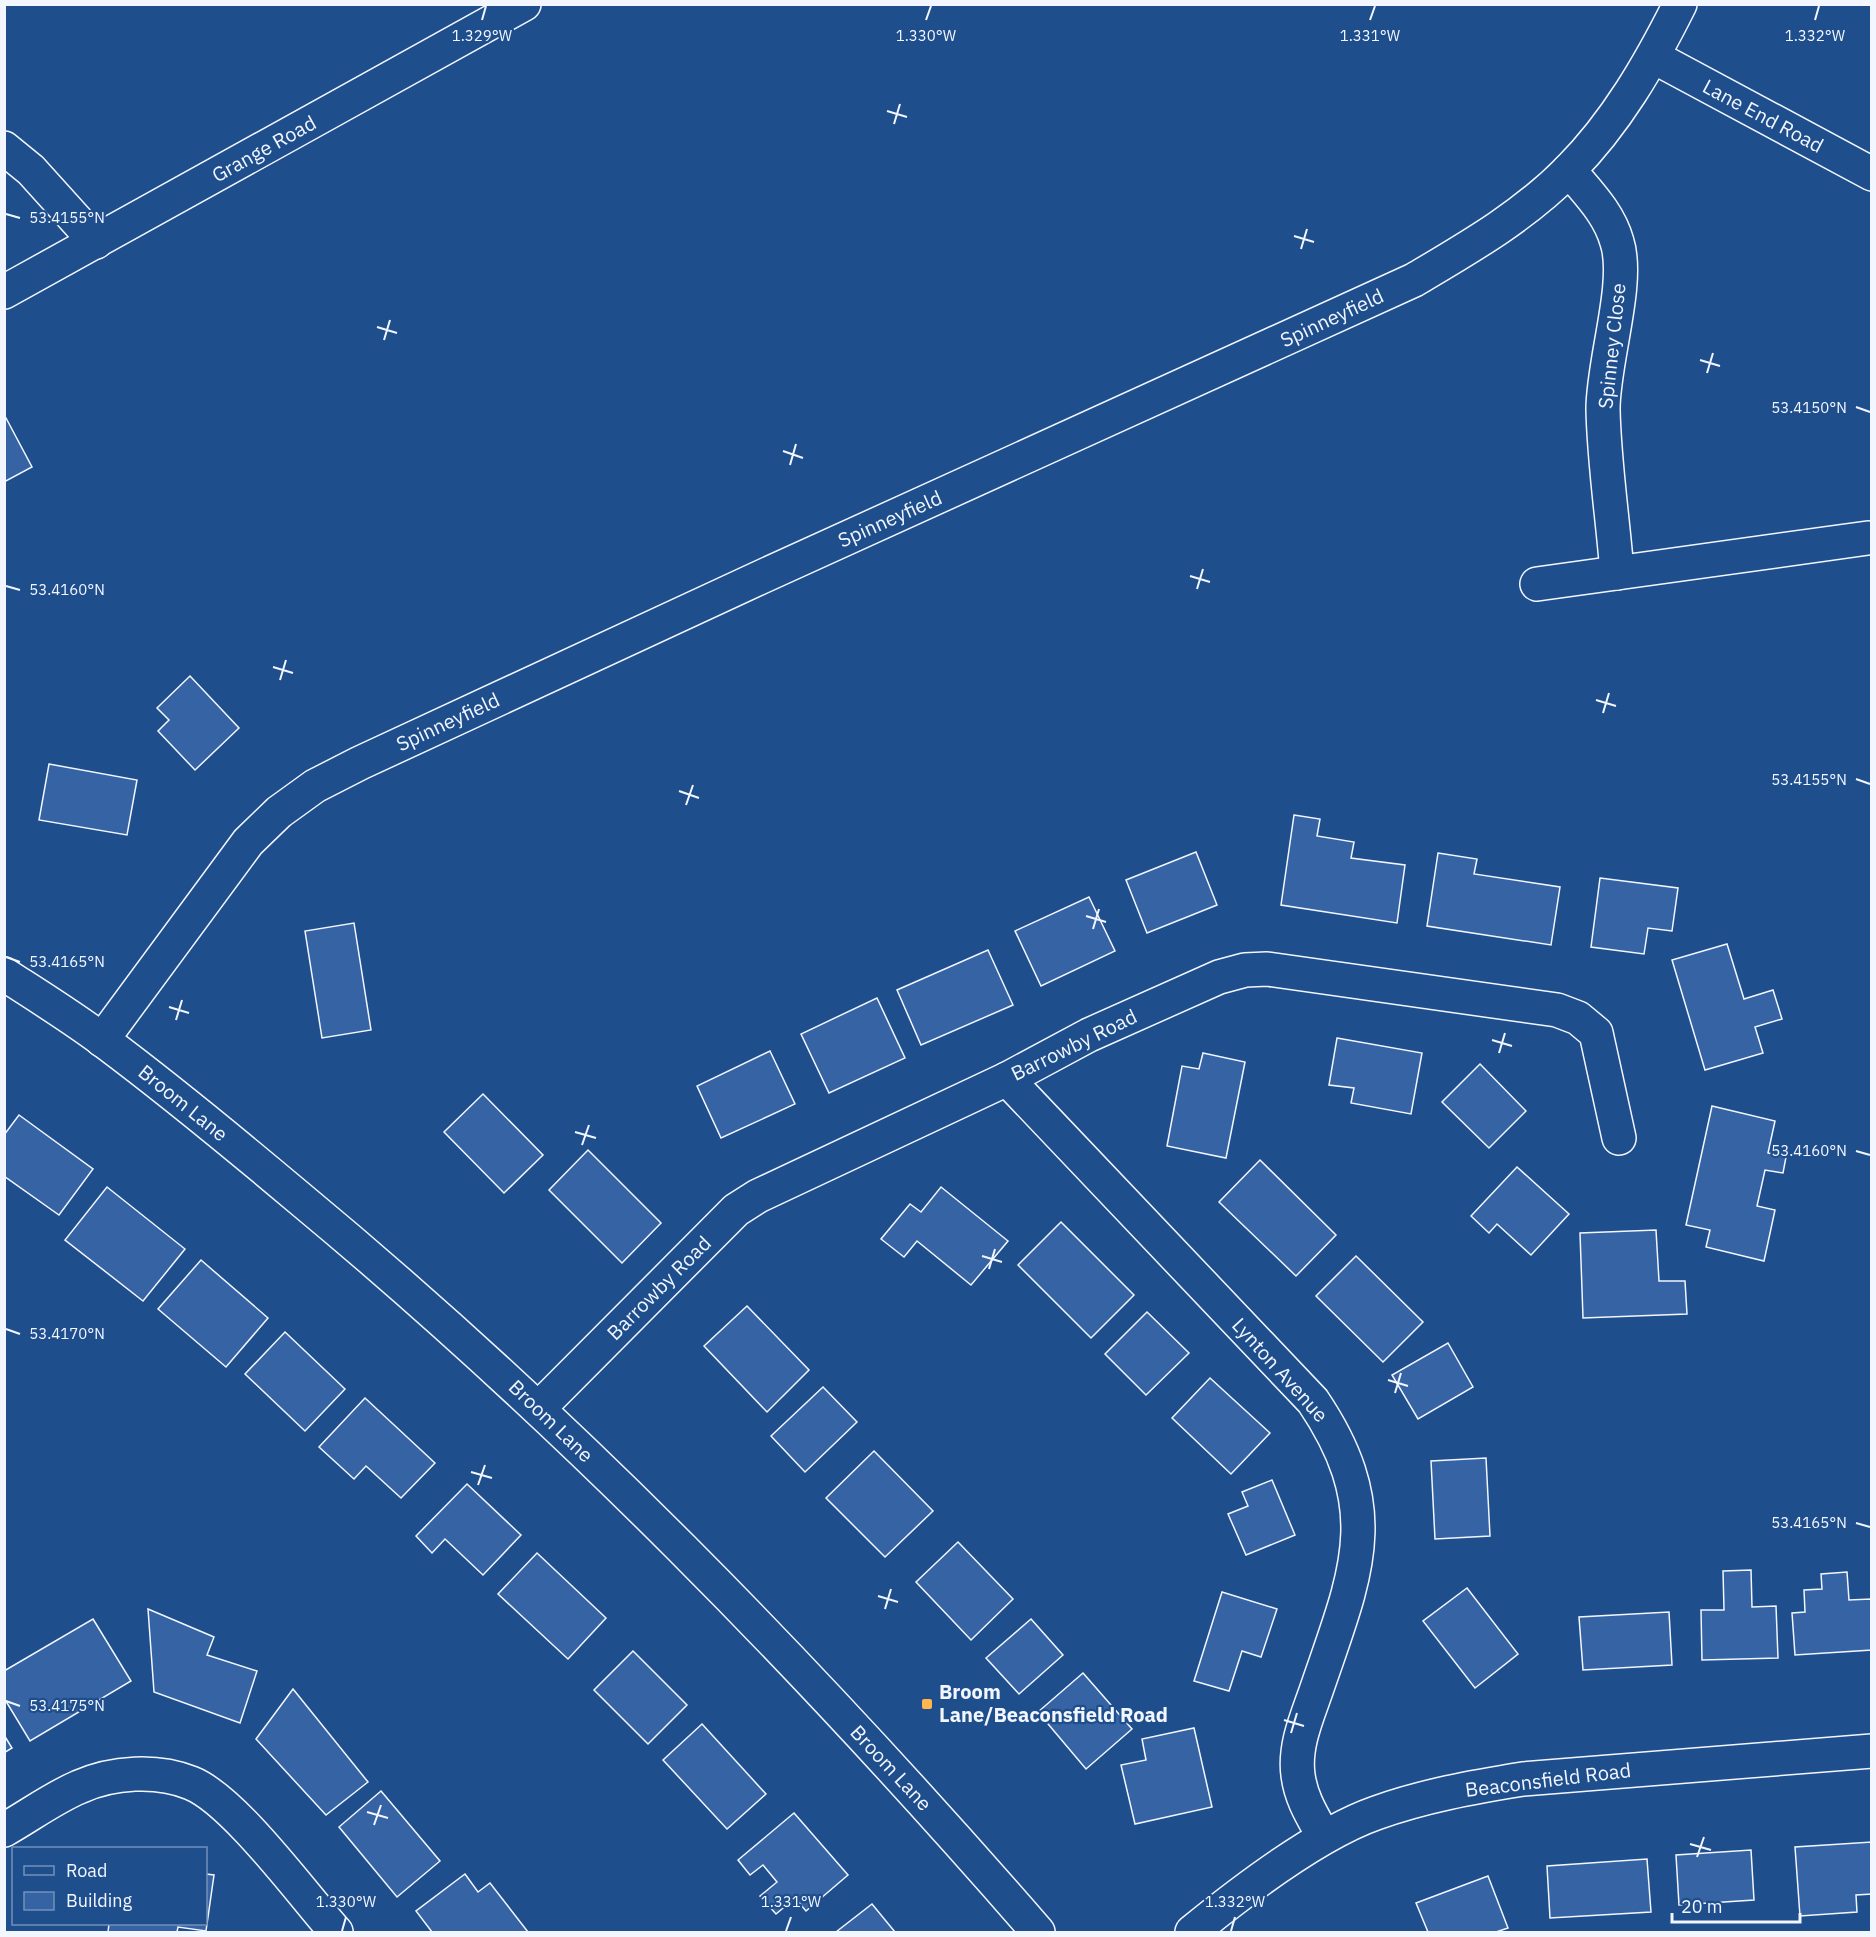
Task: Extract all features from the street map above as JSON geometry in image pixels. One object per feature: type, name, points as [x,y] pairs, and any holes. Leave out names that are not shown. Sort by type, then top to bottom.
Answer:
[{"type":"street","name":"Grange Road","points":[[4,292],[524,4]]},
{"type":"street","name":"Spinneyfield","points":[[102,1040],[248,842],[279,812],[315,786],[748,583],[1414,280],[1486,237],[1532,204],[1569,170],[1608,126],[1654,57],[1680,4]]},
{"type":"street","name":"Lane End Road","points":[[1654,57],[1872,174]]},
{"type":"street","points":[[4,148],[31,170],[96,242]]},
{"type":"street","name":"Spinney Close","points":[[1569,170],[1609,218],[1618,244],[1620,276],[1606,370],[1604,409],[1617,573]]},
{"type":"street","points":[[1537,584],[1868,538]]},
{"type":"street","name":"Barrowby Road","points":[[539,1408],[736,1210],[758,1196],[1007,1079],[1089,1035],[1219,977],[1245,970],[1268,969],[1557,1010],[1578,1018],[1596,1033],[1619,1138]]},
{"type":"street","name":"Broom Lane","points":[[4,974],[102,1040],[378,1263],[539,1408],[689,1554],[962,1845],[1038,1932]]},
{"type":"street","name":"Lynton Avenue","points":[[1007,1079],[1313,1401],[1344,1453],[1353,1483],[1359,1550],[1350,1589],[1304,1727],[1297,1772],[1302,1798],[1324,1837]]},
{"type":"street","name":"Beaconsfield Road","points":[[1192,1932],[1324,1837],[1375,1813],[1421,1799],[1513,1781],[1872,1751]]},
{"type":"street","points":[[4,1830],[79,1787],[117,1775],[156,1775],[191,1783],[228,1808],[336,1932]]},
{"type":"building","points":[[6,418],[32,467],[4,482],[4,419]]},
{"type":"building","points":[[190,676],[239,728],[195,770],[158,731],[169,720],[157,708]]},
{"type":"building","points":[[49,764],[137,780],[127,835],[39,820]]},
{"type":"building","points":[[1294,815],[1320,819],[1317,836],[1354,842],[1351,858],[1405,865],[1397,923],[1281,905]]},
{"type":"building","points":[[1196,852],[1217,905],[1147,933],[1126,880]]},
{"type":"building","points":[[1438,853],[1477,859],[1474,874],[1560,887],[1551,945],[1427,926]]},
{"type":"building","points":[[1600,878],[1678,888],[1672,931],[1648,928],[1644,954],[1591,947]]},
{"type":"building","points":[[1089,897],[1115,951],[1041,986],[1015,931]]},
{"type":"building","points":[[354,923],[371,1030],[322,1038],[305,931]]},
{"type":"building","points":[[1727,944],[1744,999],[1773,990],[1782,1019],[1755,1027],[1763,1053],[1705,1070],[1672,960]]},
{"type":"building","points":[[988,950],[1013,1005],[921,1045],[897,990]]},
{"type":"building","points":[[877,998],[905,1058],[829,1093],[801,1034]]},
{"type":"building","points":[[1337,1038],[1422,1053],[1411,1114],[1351,1103],[1354,1088],[1329,1085]]},
{"type":"building","points":[[770,1051],[795,1104],[721,1138],[697,1086]]},
{"type":"building","points":[[1203,1053],[1245,1062],[1226,1158],[1167,1146],[1182,1066],[1199,1069]]},
{"type":"building","points":[[1480,1064],[1526,1111],[1489,1148],[1442,1102]]},
{"type":"building","points":[[483,1094],[543,1155],[504,1193],[444,1132]]},
{"type":"building","points":[[1712,1106],[1775,1121],[1768,1153],[1786,1157],[1783,1173],[1765,1170],[1757,1206],[1775,1210],[1764,1261],[1706,1247],[1710,1230],[1686,1225]]},
{"type":"building","points":[[19,1115],[93,1169],[59,1215],[4,1176],[4,1135]]},
{"type":"building","points":[[588,1150],[661,1223],[622,1263],[549,1190]]},
{"type":"building","points":[[1260,1160],[1336,1235],[1296,1276],[1219,1202]]},
{"type":"building","points":[[1517,1167],[1569,1214],[1531,1255],[1497,1224],[1489,1233],[1471,1216]]},
{"type":"building","points":[[107,1187],[185,1249],[143,1301],[65,1240]]},
{"type":"building","points":[[941,1187],[1008,1241],[971,1285],[917,1241],[904,1257],[881,1239],[910,1204],[921,1212]]},
{"type":"building","points":[[1061,1222],[1134,1295],[1091,1338],[1018,1265]]},
{"type":"building","points":[[1656,1230],[1659,1281],[1685,1281],[1687,1314],[1583,1318],[1580,1233]]},
{"type":"building","points":[[1356,1256],[1423,1322],[1383,1362],[1316,1296]]},
{"type":"building","points":[[201,1260],[268,1318],[226,1367],[158,1309]]},
{"type":"building","points":[[747,1306],[809,1370],[767,1412],[704,1346]]},
{"type":"building","points":[[1147,1312],[1189,1353],[1146,1395],[1105,1354]]},
{"type":"building","points":[[285,1332],[345,1389],[305,1431],[245,1374]]},
{"type":"building","points":[[1448,1343],[1473,1387],[1418,1419],[1392,1375]]},
{"type":"building","points":[[1210,1378],[1270,1433],[1231,1474],[1172,1418]]},
{"type":"building","points":[[823,1387],[857,1422],[805,1472],[771,1436]]},
{"type":"building","points":[[365,1398],[435,1463],[401,1498],[366,1466],[354,1479],[319,1447]]},
{"type":"building","points":[[874,1451],[933,1511],[885,1557],[826,1498]]},
{"type":"building","points":[[1486,1458],[1490,1536],[1435,1539],[1431,1461]]},
{"type":"building","points":[[1272,1480],[1295,1535],[1246,1555],[1228,1514],[1248,1506],[1242,1492]]},
{"type":"building","points":[[467,1484],[521,1535],[483,1575],[445,1539],[432,1553],[416,1536]]},
{"type":"building","points":[[958,1542],[1013,1599],[971,1640],[916,1582]]},
{"type":"building","points":[[537,1553],[606,1618],[568,1659],[498,1594]]},
{"type":"building","points":[[1751,1570],[1752,1607],[1776,1606],[1778,1658],[1702,1660],[1701,1610],[1724,1610],[1723,1571]]},
{"type":"building","points":[[1847,1572],[1849,1600],[1871,1599],[1872,1650],[1795,1655],[1792,1613],[1805,1612],[1804,1590],[1822,1589],[1821,1574]]},
{"type":"building","points":[[1467,1588],[1518,1654],[1475,1688],[1423,1621]]},
{"type":"building","points":[[1222,1592],[1277,1609],[1261,1657],[1242,1651],[1229,1691],[1194,1681]]},
{"type":"building","points":[[148,1609],[214,1637],[207,1655],[257,1671],[240,1723],[154,1692]]},
{"type":"building","points":[[1669,1612],[1672,1665],[1583,1670],[1579,1617]]},
{"type":"building","points":[[93,1619],[131,1681],[30,1741],[4,1698],[4,1671]]},
{"type":"building","points":[[1031,1619],[1063,1655],[1019,1694],[986,1658]]},
{"type":"building","points":[[633,1651],[687,1705],[648,1744],[594,1690]]},
{"type":"building","points":[[1083,1673],[1132,1729],[1086,1769],[1038,1712]]},
{"type":"building","points":[[293,1689],[368,1782],[326,1815],[256,1739]]},
{"type":"building","points":[[702,1724],[766,1794],[727,1829],[663,1760]]},
{"type":"building","points":[[1194,1728],[1212,1807],[1135,1824],[1121,1765],[1146,1760],[1142,1739]]},
{"type":"building","points":[[4,1735],[12,1748],[4,1753]]},
{"type":"building","points":[[381,1791],[440,1861],[397,1897],[339,1827]]},
{"type":"building","points":[[794,1813],[848,1875],[806,1911],[795,1898],[776,1914],[760,1896],[777,1882],[763,1865],[750,1875],[738,1860]]},
{"type":"building","points":[[1872,1842],[1872,1894],[1856,1895],[1857,1912],[1800,1916],[1795,1847]]},
{"type":"building","points":[[1751,1850],[1754,1900],[1679,1905],[1676,1855]]},
{"type":"building","points":[[1647,1859],[1651,1912],[1550,1918],[1547,1866]]},
{"type":"building","points":[[207,1874],[214,1875],[207,1924]]},
{"type":"building","points":[[465,1874],[478,1892],[490,1883],[528,1932],[432,1932],[416,1911]]},
{"type":"building","points":[[1488,1876],[1508,1928],[1496,1932],[1428,1932],[1416,1903]]},
{"type":"building","points":[[872,1904],[895,1932],[836,1932]]},
{"type":"building","points":[[109,1925],[207,1925],[206,1931],[178,1927],[177,1932],[108,1932]]},
{"type":"place","name":"Broom Lane/Beaconsfield Road","points":[[927,1704]]}]
